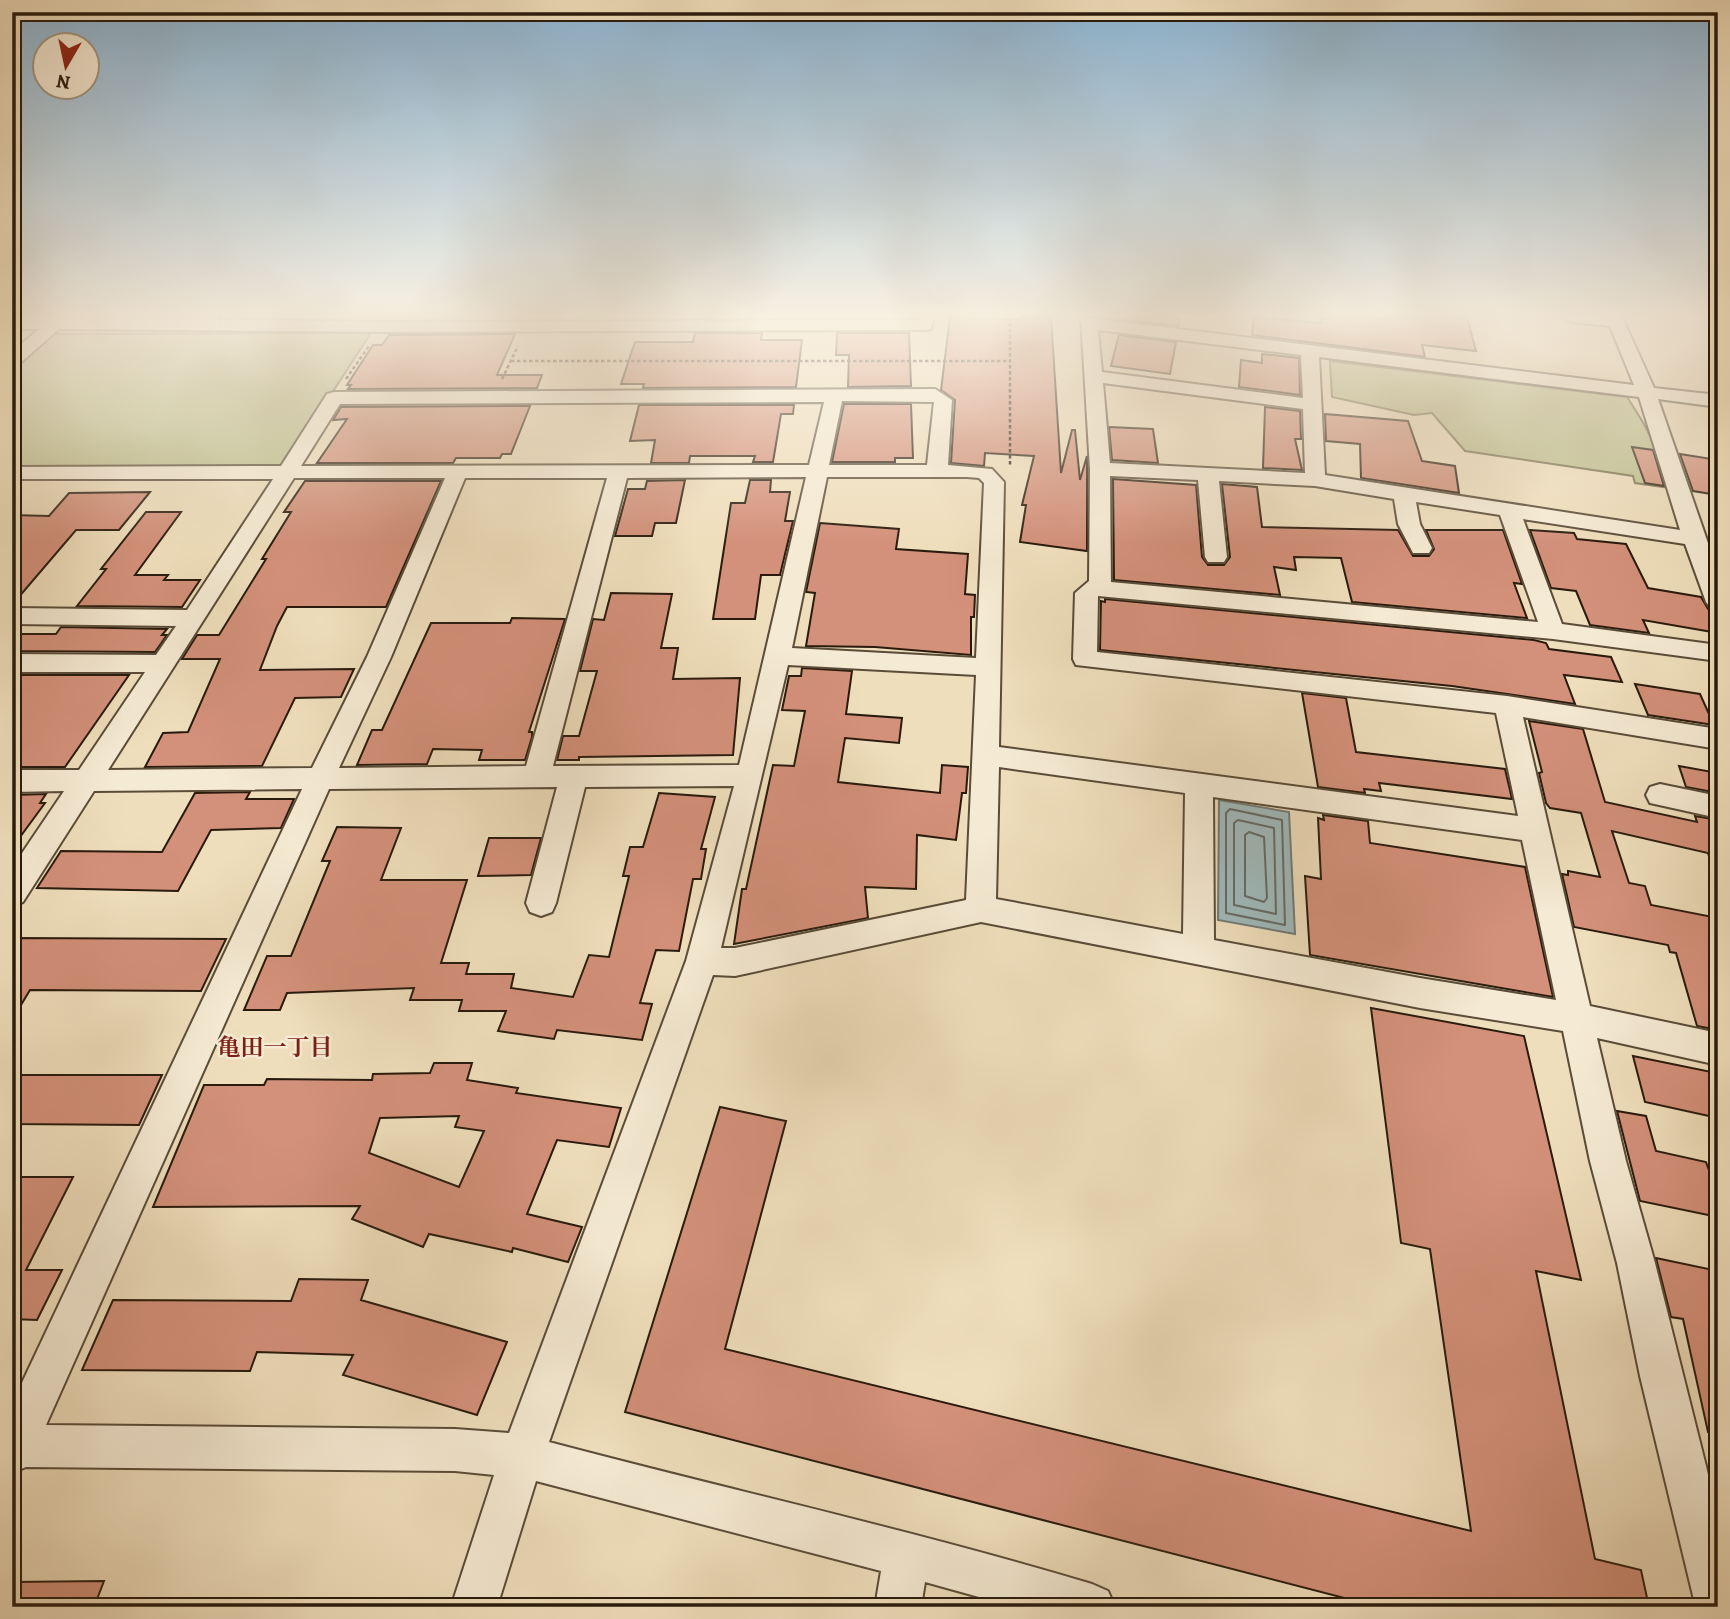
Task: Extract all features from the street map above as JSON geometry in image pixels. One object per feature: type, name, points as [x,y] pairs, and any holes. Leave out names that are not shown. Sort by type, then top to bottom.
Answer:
[{"type":"street","points":[[1095,393],[1100,469],[1100,584],[1086,593],[1085,659],[1507,705],[1718,739]]},
{"type":"street","points":[[1218,393],[1312,405]]},
{"type":"street","points":[[1312,393],[1315,480]]},
{"type":"street","points":[[1647,393],[1694,539],[1718,602]]},
{"type":"street","points":[[1657,393],[1718,401]]},
{"type":"street","points":[[12,893],[334,398],[935,395],[943,400],[937,471]]},
{"type":"street","points":[[474,1607],[522,1456],[702,961],[778,656],[834,396]]},
{"type":"street","points":[[1100,469],[1315,480],[1694,539]]},
{"type":"street","points":[[12,473],[985,473],[994,482],[981,909]]},
{"type":"street","points":[[537,777],[618,473]]},
{"type":"street","points":[[457,474],[379,657],[320,779],[13,1448],[454,1450],[522,1456],[723,1510],[906,1555],[1092,1607]]},
{"type":"street","points":[[1208,475],[1216,557]]},
{"type":"street","points":[[1404,494],[1409,524],[1421,548]]},
{"type":"street","points":[[1509,510],[1553,631]]},
{"type":"street","points":[[1094,588],[1553,631],[1718,653]]},
{"type":"street","points":[[12,616],[193,618]]},
{"type":"street","points":[[778,656],[988,667]]},
{"type":"street","points":[[12,663],[162,664]]},
{"type":"street","points":[[1507,705],[1608,1161],[1636,1263],[1661,1376],[1718,1604]]},
{"type":"street","points":[[985,755],[1536,830]]},
{"type":"street","points":[[12,781],[750,775]]},
{"type":"street","points":[[541,903],[574,776]]},
{"type":"street","points":[[1198,950],[1199,784]]},
{"type":"street","points":[[1660,795],[1718,807]]},
{"type":"street","points":[[702,961],[735,962],[981,909],[1420,993],[1577,1018],[1718,1049]]},
{"type":"street","points":[[898,1607],[906,1555]]},
{"type":"path","points":[[334,398],[338,393]]},
{"type":"green space","points":[[12,393],[332,393],[283,468],[12,469]]},
{"type":"green space","points":[[1332,393],[1590,393],[1627,397],[1648,431],[1656,458],[1656,468],[1665,470],[1670,488],[1635,483],[1633,476],[1465,451],[1432,413],[1414,415],[1332,397]]},
{"type":"water","points":[[1219,800],[1289,812],[1295,934],[1218,920]]},
{"type":"building","points":[[945,393],[1056,393],[1061,473],[1072,430],[1075,430],[1080,480],[1087,456],[1087,551],[1020,542],[1026,505],[1022,505],[1034,456],[985,453],[984,466],[951,463],[955,400]]},
{"type":"building","points":[[844,404],[911,404],[913,458],[895,458],[895,462],[832,462]]},
{"type":"building","points":[[639,405],[794,405],[793,414],[781,414],[773,462],[753,462],[755,456],[690,456],[689,463],[651,463],[655,440],[630,441]]},
{"type":"building","points":[[530,406],[511,454],[502,454],[500,458],[456,458],[453,463],[317,463],[347,419],[333,420],[341,407]]},
{"type":"building","points":[[1265,407],[1300,411],[1301,439],[1295,439],[1302,470],[1263,468]]},
{"type":"building","points":[[1325,414],[1408,421],[1422,461],[1455,466],[1459,493],[1361,478],[1360,444],[1326,441]]},
{"type":"building","points":[[1109,427],[1153,429],[1158,463],[1112,460]]},
{"type":"building","points":[[1632,447],[1653,450],[1664,486],[1645,483]]},
{"type":"building","points":[[1680,454],[1718,460],[1718,495],[1693,491]]},
{"type":"building","points":[[1113,479],[1196,485],[1202,557],[1208,565],[1224,565],[1230,557],[1222,484],[1257,487],[1262,527],[1398,530],[1413,556],[1429,556],[1434,549],[1426,530],[1503,530],[1522,584],[1514,583],[1527,618],[1352,602],[1341,558],[1294,557],[1296,570],[1274,567],[1280,595],[1114,580]]},
{"type":"building","points":[[685,480],[676,523],[655,523],[652,536],[615,536],[628,489],[645,489],[647,481]]},
{"type":"building","points":[[750,480],[771,480],[770,492],[790,492],[785,521],[793,521],[780,575],[761,575],[755,619],[713,619],[731,503],[745,503]]},
{"type":"building","points":[[305,481],[441,481],[386,607],[287,607],[277,626],[260,670],[354,669],[341,697],[295,698],[262,766],[145,767],[163,733],[188,732],[220,659],[182,659],[197,635],[219,635],[266,559],[262,559],[291,512],[284,512]]},
{"type":"building","points":[[150,492],[119,530],[76,530],[12,605],[12,515],[49,516],[69,493]]},
{"type":"building","points":[[146,512],[181,512],[135,575],[168,575],[164,580],[200,580],[182,607],[77,606],[106,569],[101,569]]},
{"type":"building","points":[[820,523],[899,529],[896,549],[968,554],[965,594],[975,595],[974,617],[971,617],[971,655],[875,647],[806,646],[815,593],[806,592]]},
{"type":"building","points":[[1530,530],[1574,533],[1577,539],[1626,544],[1648,588],[1701,597],[1708,609],[1718,612],[1718,633],[1643,620],[1649,633],[1590,625],[1576,591],[1551,588]]},
{"type":"building","points":[[611,593],[672,594],[661,648],[678,648],[673,679],[740,678],[733,755],[579,757],[579,760],[557,760],[563,736],[579,736],[597,671],[580,671],[593,619],[604,620]]},
{"type":"building","points":[[1105,599],[1534,640],[1546,643],[1549,649],[1611,657],[1622,682],[1564,675],[1575,704],[1452,686],[1100,650],[1101,601],[1105,602]]},
{"type":"building","points":[[512,618],[565,619],[529,732],[532,732],[532,737],[525,760],[479,760],[482,750],[433,749],[427,764],[357,765],[372,730],[382,730],[431,623],[510,623]]},
{"type":"building","points":[[61,627],[167,629],[162,635],[167,635],[155,652],[12,651],[12,634],[56,634]]},
{"type":"building","points":[[802,668],[852,671],[846,714],[902,718],[899,743],[845,738],[838,782],[940,793],[942,765],[968,767],[966,793],[962,793],[956,840],[917,835],[916,889],[865,887],[868,918],[734,944],[742,889],[746,889],[773,765],[794,766],[805,711],[782,710],[789,676],[801,676]]},
{"type":"building","points":[[12,675],[129,675],[65,767],[12,767]]},
{"type":"building","points":[[1635,684],[1700,694],[1714,725],[1648,715]]},
{"type":"building","points":[[1302,693],[1346,698],[1356,752],[1505,769],[1512,799],[1379,783],[1381,791],[1364,789],[1365,793],[1318,787]]},
{"type":"building","points":[[1529,721],[1583,729],[1605,802],[1697,822],[1695,816],[1718,820],[1718,869],[1713,870],[1708,853],[1612,831],[1629,883],[1645,886],[1651,905],[1718,918],[1718,1030],[1697,1026],[1676,953],[1670,952],[1668,945],[1574,927],[1562,874],[1568,875],[1568,871],[1600,877],[1581,813],[1550,808],[1546,803],[1539,773],[1542,772]]},
{"type":"building","points":[[1679,766],[1718,773],[1718,793],[1686,787]]},
{"type":"building","points":[[250,792],[246,799],[294,799],[281,828],[211,830],[178,891],[37,888],[61,851],[162,852],[195,793]]},
{"type":"building","points":[[659,793],[715,797],[701,849],[706,849],[701,879],[693,879],[679,951],[656,950],[640,1003],[652,1004],[642,1040],[557,1030],[554,1039],[498,1031],[506,1011],[459,1011],[462,1000],[410,1000],[414,988],[287,993],[280,1010],[244,1010],[267,956],[291,956],[330,861],[322,861],[337,827],[401,828],[381,880],[467,880],[441,963],[469,963],[466,974],[514,974],[511,988],[573,997],[589,955],[609,957],[629,876],[623,876],[630,847],[643,847]]},
{"type":"building","points":[[46,794],[40,803],[45,803],[12,848],[12,795]]},
{"type":"building","points":[[1323,815],[1368,821],[1370,843],[1525,867],[1553,997],[1310,955],[1305,876],[1321,879],[1318,818],[1324,820]]},
{"type":"building","points":[[489,838],[541,838],[531,875],[478,876]]},
{"type":"building","points":[[12,938],[226,939],[201,991],[30,990],[12,1020]]},
{"type":"building","points":[[1371,1008],[1524,1036],[1581,1280],[1536,1271],[1595,1559],[1641,1570],[1649,1607],[1379,1607],[625,1412],[720,1107],[786,1121],[725,1349],[1471,1531],[1430,1249],[1401,1243]]},
{"type":"building","points":[[1633,1056],[1711,1072],[1709,1066],[1718,1067],[1718,1118],[1645,1102]]},
{"type":"building","points":[[434,1063],[472,1063],[467,1080],[518,1088],[516,1093],[621,1108],[609,1147],[557,1140],[527,1214],[582,1227],[568,1262],[513,1248],[512,1252],[429,1234],[423,1247],[352,1219],[360,1206],[153,1207],[204,1085],[264,1085],[267,1079],[372,1080],[373,1074],[430,1073]],"holes":[[[459,1116],[455,1127],[484,1131],[459,1187],[369,1153],[380,1118]]]},
{"type":"building","points":[[12,1075],[162,1075],[139,1125],[12,1124]]},
{"type":"building","points":[[1617,1111],[1646,1116],[1656,1151],[1706,1162],[1710,1173],[1718,1175],[1718,1217],[1640,1201]]},
{"type":"building","points":[[12,1177],[73,1177],[26,1270],[62,1270],[37,1320],[12,1319]]},
{"type":"building","points":[[1656,1258],[1718,1271],[1718,1431],[1708,1432],[1683,1319],[1671,1317]]},
{"type":"building","points":[[299,1279],[368,1280],[361,1300],[507,1342],[477,1415],[343,1375],[353,1355],[257,1352],[250,1371],[82,1370],[113,1300],[291,1301]]},
{"type":"building","points":[[104,1581],[94,1607],[12,1607],[12,1582]]},
{"type":"district","name":"亀田一丁目","points":[[275,1047]]}]
